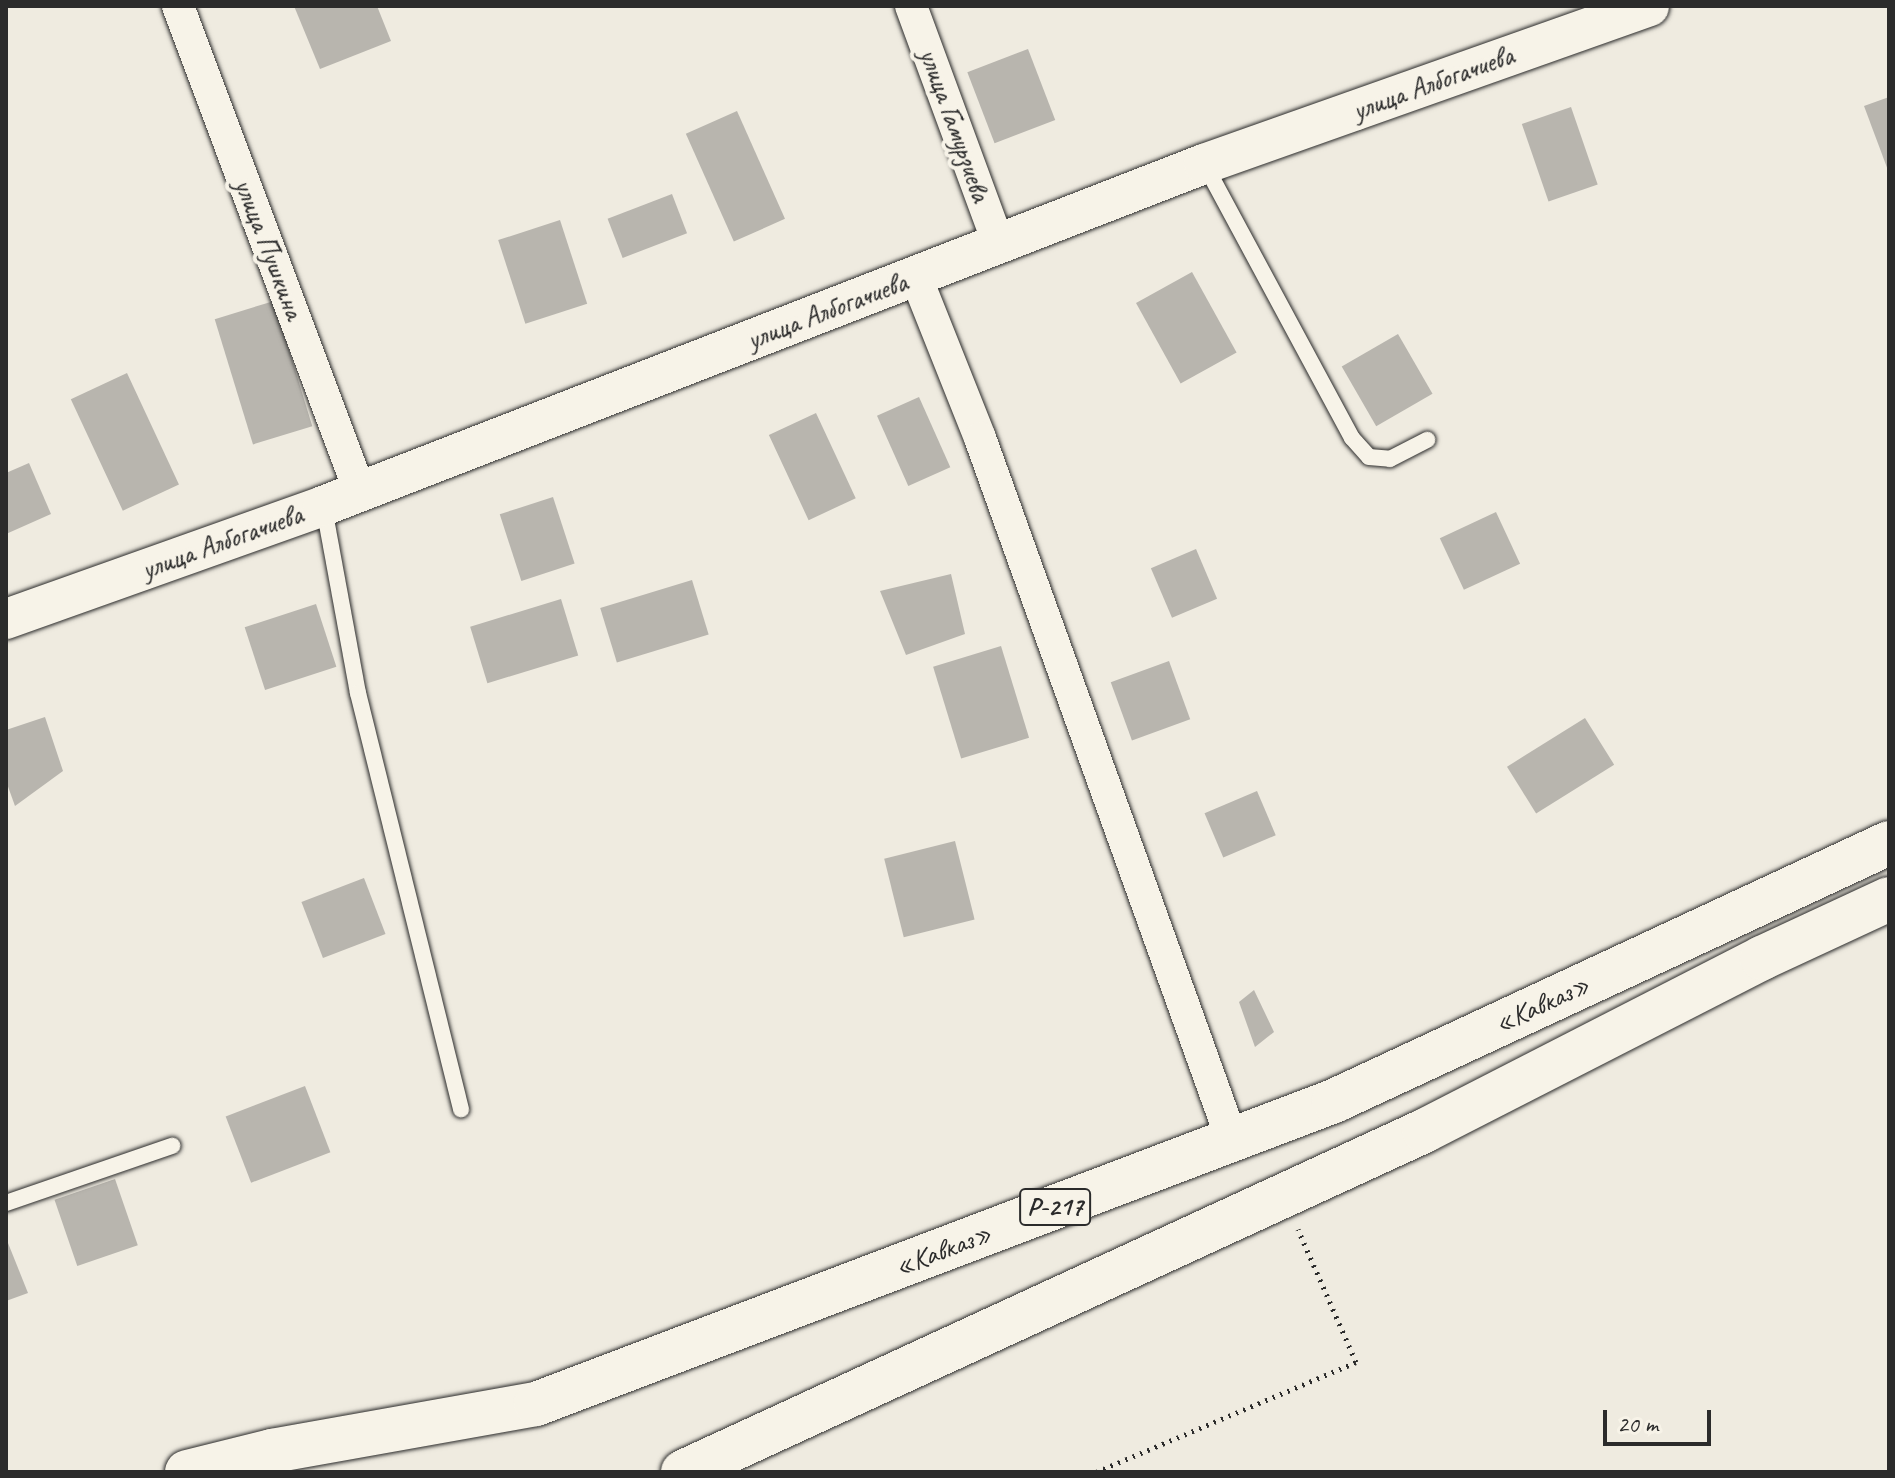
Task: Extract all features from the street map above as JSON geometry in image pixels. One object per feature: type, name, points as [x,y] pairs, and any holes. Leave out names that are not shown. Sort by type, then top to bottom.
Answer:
[{"type":"highway","name":"«Кавказ»","points":[[187,1472],[272,1451],[536,1404],[1334,1101],[1889,843]]},
{"type":"highway","name":"«Кавказ»","points":[[683,1472],[1424,1131],[1762,958],[1889,899]]},
{"type":"street","name":"улица Пушкина","points":[[178,6],[360,492]]},
{"type":"street","name":"улица Гамурзиева","points":[[911,6],[999,245]]},
{"type":"street","name":"улица Албогачиева","points":[[6,619],[360,492],[1204,164],[1649,6]]},
{"type":"street","points":[[916,277],[980,438],[1232,1140]]},
{"type":"lane","points":[[1204,164],[1352,438],[1369,457],[1390,459],[1427,440]]},
{"type":"lane","points":[[323,506],[358,693],[461,1109]]},
{"type":"lane","points":[[6,1203],[172,1146]]},
{"type":"path","points":[[1096,1472],[1356,1362],[1283,1194]]},
{"type":"building","points":[[294,6],[377,6],[391,41],[320,69]]},
{"type":"building","points":[[1028,49],[1055,120],[995,143],[967,72]]},
{"type":"building","points":[[1889,97],[1889,173],[1864,106]]},
{"type":"building","points":[[1571,107],[1598,185],[1549,201],[1522,124]]},
{"type":"building","points":[[737,111],[785,219],[734,242],[686,134]]},
{"type":"building","points":[[672,194],[687,233],[623,258],[608,219]]},
{"type":"building","points":[[560,220],[587,304],[525,324],[498,240]]},
{"type":"building","points":[[1192,272],[1237,352],[1181,383],[1136,303]]},
{"type":"building","points":[[274,301],[312,426],[253,444],[215,319]]},
{"type":"building","points":[[1398,334],[1432,394],[1376,426],[1342,366]]},
{"type":"building","points":[[127,373],[179,484],[123,511],[71,399]]},
{"type":"building","points":[[919,397],[950,467],[908,486],[877,416]]},
{"type":"building","points":[[816,413],[856,498],[809,520],[769,435]]},
{"type":"building","points":[[29,463],[51,514],[6,534],[6,473]]},
{"type":"building","points":[[553,497],[575,564],[521,581],[500,514]]},
{"type":"building","points":[[1496,512],[1520,564],[1464,590],[1440,538]]},
{"type":"building","points":[[1196,549],[1217,599],[1172,618],[1151,568]]},
{"type":"building","points":[[951,574],[965,634],[906,655],[880,591]]},
{"type":"building","points":[[692,580],[709,635],[617,663],[600,608]]},
{"type":"building","points":[[561,599],[578,655],[487,683],[470,627]]},
{"type":"building","points":[[316,604],[336,667],[265,690],[245,627]]},
{"type":"building","points":[[1001,646],[1029,738],[961,759],[933,667]]},
{"type":"building","points":[[1169,661],[1190,719],[1132,740],[1111,682]]},
{"type":"building","points":[[45,717],[63,771],[15,806],[6,781],[6,730]]},
{"type":"building","points":[[1585,718],[1614,765],[1536,813],[1507,767]]},
{"type":"building","points":[[1257,791],[1276,835],[1223,857],[1205,813]]},
{"type":"building","points":[[955,841],[975,920],[904,937],[884,859]]},
{"type":"building","points":[[364,878],[386,934],[323,958],[301,902]]},
{"type":"building","points":[[1254,990],[1274,1032],[1255,1047],[1239,1002]]},
{"type":"building","points":[[305,1086],[330,1152],[251,1183],[226,1116]]},
{"type":"building","points":[[115,1179],[138,1245],[77,1266],[54,1200]]},
{"type":"building","points":[[6,1238],[28,1293],[6,1301]]}]
